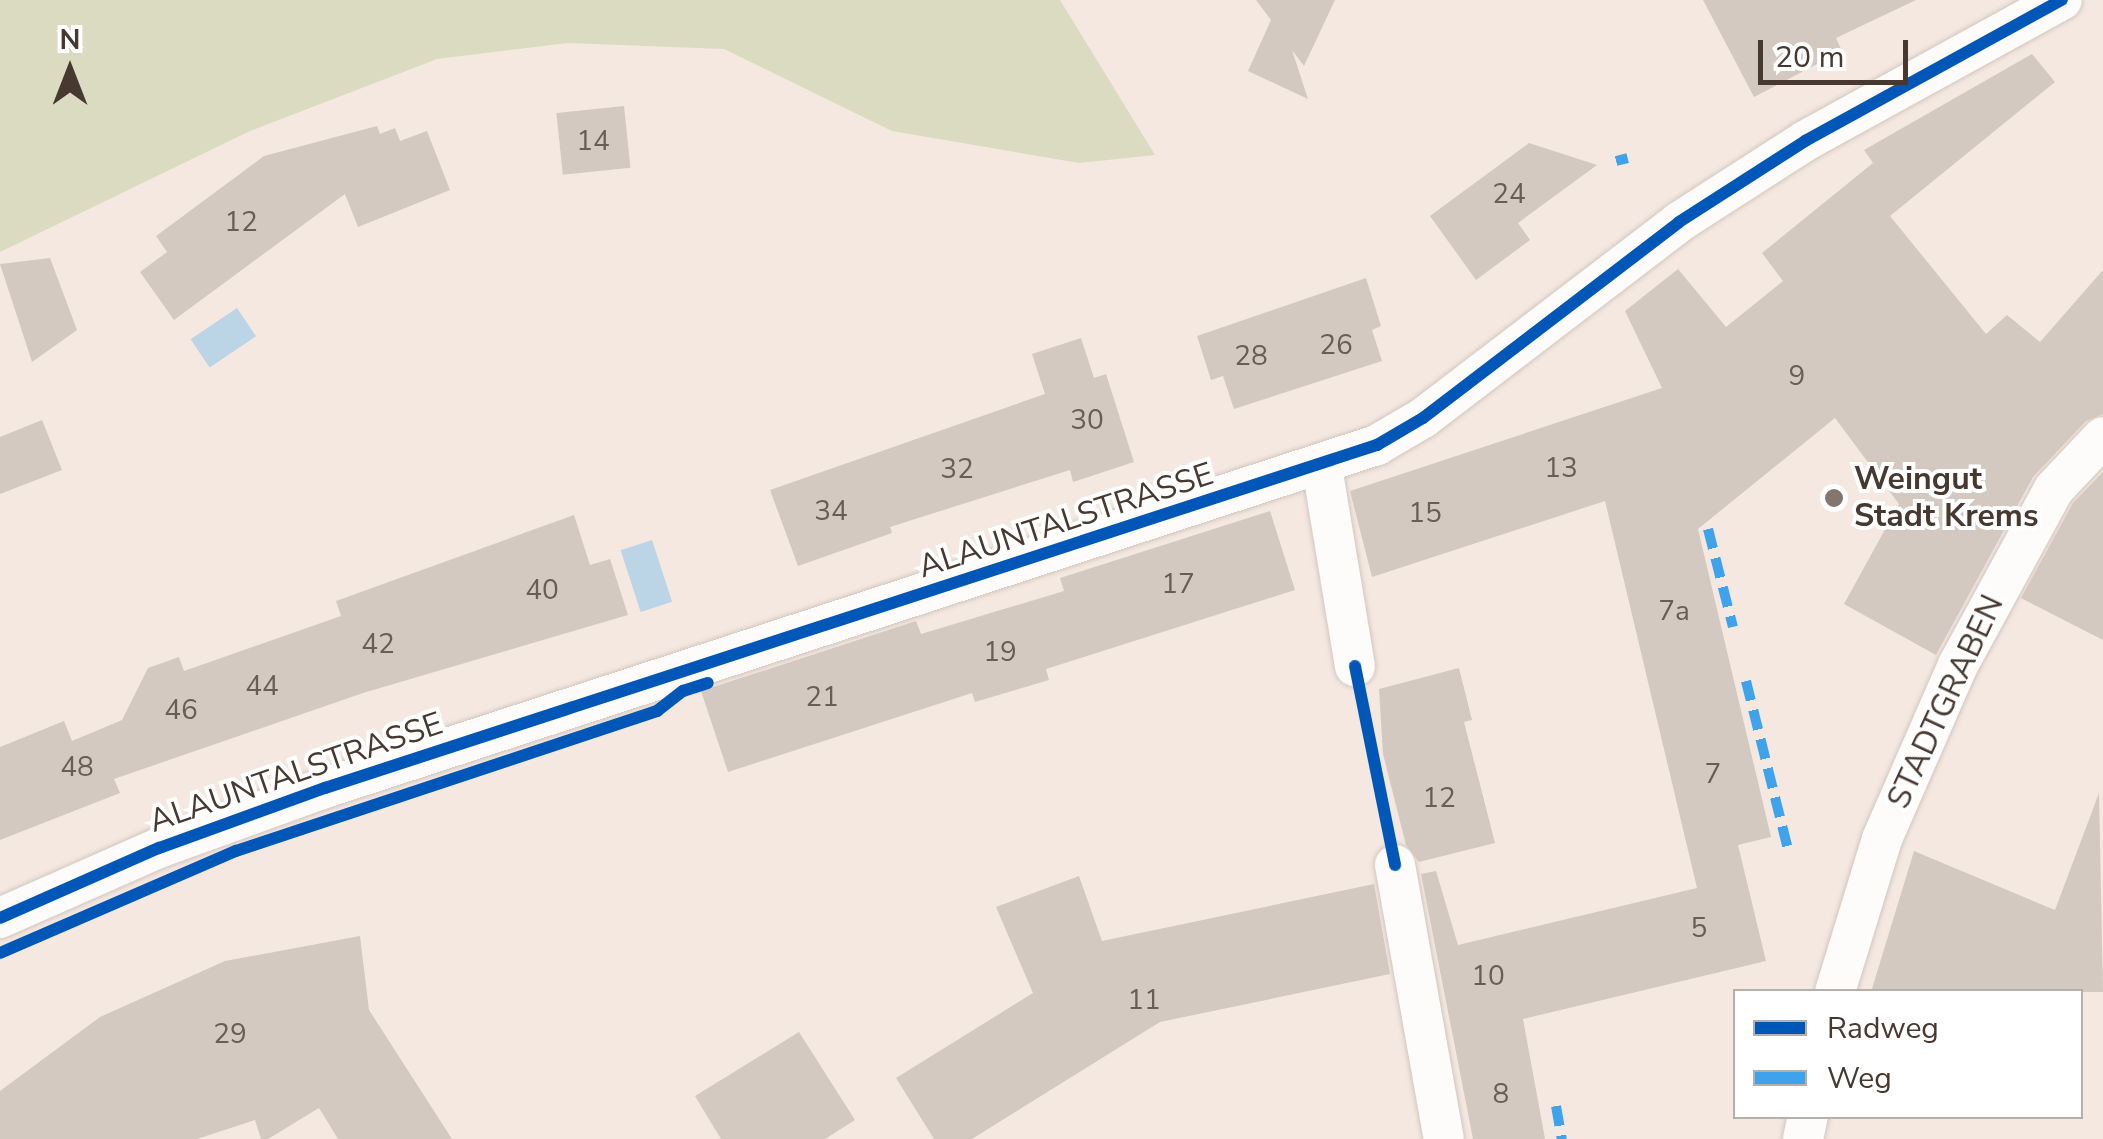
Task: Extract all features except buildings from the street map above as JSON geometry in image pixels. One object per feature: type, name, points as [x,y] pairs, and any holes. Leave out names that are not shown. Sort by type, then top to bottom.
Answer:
[{"type":"street","name":"ALAUNTALSTRASSE","points":[[0,918],[159,848],[325,788],[1322,466],[1423,418],[1642,248],[1805,142],[2062,0]]},
{"type":"street","name":"STADTGRABEN","points":[[1837,989],[1882,839],[1958,665],[2054,489],[2103,437]]},
{"type":"street","points":[[1322,466],[1355,666]]},
{"type":"street","points":[[1394,865],[1444,1139]]},
{"type":"green space","points":[[0,0],[1060,0],[1155,155],[1079,163],[892,131],[724,49],[568,43],[437,59],[250,131],[0,252]]},
{"type":"water","points":[[237,308],[256,336],[210,368],[191,339]]},
{"type":"water","points":[[652,540],[672,602],[641,612],[621,550]]},
{"type":"marked path","points":[[1616,161],[1628,158]]},
{"type":"marked path","points":[[1708,529],[1733,627]]},
{"type":"marked path","points":[[1746,681],[1789,853]]},
{"type":"marked path","points":[[1556,1106],[1562,1139]]},
{"type":"cycle path","points":[[0,918],[159,848],[325,788],[1377,445],[1423,418],[1679,222],[1805,141],[2062,0]]},
{"type":"cycle path","points":[[1355,666],[1395,865]]},
{"type":"cycle path","points":[[0,953],[236,851],[657,711],[683,691],[708,683]]},
{"type":"place","name":"Weingut Stadt Krems","points":[[1834,498]]}]
